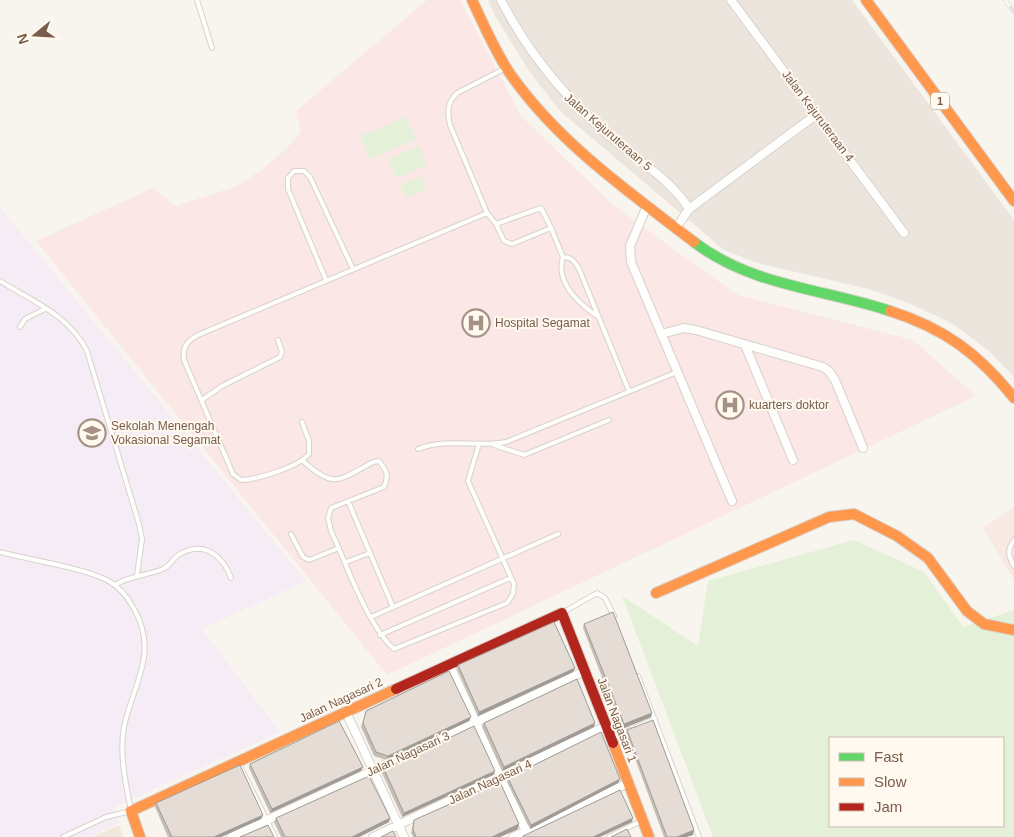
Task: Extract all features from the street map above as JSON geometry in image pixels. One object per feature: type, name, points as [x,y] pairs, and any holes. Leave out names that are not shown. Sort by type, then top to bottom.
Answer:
[{"type":"main road","points":[[472,0],[506,68],[533,103],[548,119],[647,206],[712,256],[744,272],[896,311],[944,332],[994,372],[1014,398]]},
{"type":"main road","name":"1","points":[[866,0],[1014,201]]},
{"type":"main road","points":[[656,593],[829,518],[854,514],[897,536],[928,558],[968,611],[984,624],[1014,630]]},
{"type":"main road","name":"Jalan Nagasari 2","points":[[131,811],[562,612]]},
{"type":"main road","name":"Jalan Nagasari 1","points":[[562,612],[649,837]]},
{"type":"main road","points":[[131,811],[140,837]]},
{"type":"street","name":"Jalan Kejuruteraan 5","points":[[501,0],[532,52],[564,94],[614,140],[665,182],[689,209]]},
{"type":"street","name":"Jalan Kejuruteraan 4","points":[[731,0],[904,232]]},
{"type":"street","points":[[676,228],[689,209],[817,114]]},
{"type":"street","points":[[647,206],[630,246],[631,262],[732,501]]},
{"type":"street","points":[[661,334],[684,328],[816,364],[829,371],[840,390],[863,448]]},
{"type":"street","points":[[745,345],[793,460]]},
{"type":"street","points":[[449,664],[526,831]]},
{"type":"street","name":"Jalan Nagasari 3","points":[[231,837],[585,671]]},
{"type":"street","points":[[346,712],[404,837]]},
{"type":"street","name":"Jalan Nagasari 4","points":[[373,837],[606,726]]},
{"type":"street","points":[[514,837],[628,783]]},
{"type":"lane","points":[[197,0],[212,48]]},
{"type":"lane","points":[[506,68],[457,94],[448,106],[450,125],[487,212],[496,224],[504,241],[508,244],[551,228]]},
{"type":"lane","points":[[326,280],[288,189],[288,178],[294,171],[304,171],[310,177],[353,269]]},
{"type":"lane","points":[[496,224],[541,208],[563,257],[561,271],[569,292],[580,304],[597,316]]},
{"type":"lane","points":[[302,422],[309,442],[310,454],[303,461],[251,480],[241,480],[233,474],[184,360],[185,344],[190,339],[487,212]]},
{"type":"lane","points":[[563,257],[568,257],[574,261],[629,391]]},
{"type":"lane","points":[[0,280],[45,309],[56,313],[80,336],[87,351],[139,524],[142,539],[137,575]]},
{"type":"lane","points":[[20,327],[25,319],[45,309]]},
{"type":"lane","points":[[202,400],[222,386],[280,357],[282,352],[278,340]]},
{"type":"lane","points":[[494,445],[517,438],[677,372]]},
{"type":"lane","points":[[418,449],[430,444],[450,442],[494,445],[524,455],[609,420]]},
{"type":"lane","points":[[303,461],[320,476],[333,481],[378,461],[386,470],[388,478],[384,487],[331,508],[328,518],[339,548],[370,617],[380,635],[394,649],[508,603],[513,594],[514,584],[468,481],[479,444]]},
{"type":"lane","points":[[348,501],[393,607]]},
{"type":"lane","points":[[290,534],[303,556],[309,560],[339,548]]},
{"type":"lane","points":[[370,617],[558,534]]},
{"type":"lane","points":[[1014,540],[1008,555],[1014,566]]},
{"type":"lane","points":[[115,585],[137,575],[163,569],[176,557],[188,551],[201,550],[220,558],[231,578]]},
{"type":"lane","points":[[0,552],[90,574],[115,585],[128,598],[136,611],[146,640],[143,669],[124,728],[123,748],[131,811],[106,817],[62,837]]},
{"type":"lane","points":[[346,562],[370,553]]},
{"type":"lane","points":[[380,635],[510,578]]},
{"type":"lane","points":[[562,612],[598,593],[605,598],[615,620]]},
{"type":"lane","points":[[637,674],[699,837]]},
{"type":"lane","points":[[611,738],[655,719]]},
{"type":"lane","points":[[238,761],[274,837]]},
{"type":"lane","points":[[609,837],[643,820]]},
{"type":"shaded area","name":"Hospital Segamat","points":[[427,0],[460,0],[521,116],[612,204],[676,251],[738,295],[913,340],[976,396],[387,675],[36,241],[153,188],[176,206],[237,186],[263,169],[288,147],[301,132],[296,111]]},
{"type":"shaded area","points":[[488,0],[852,0],[1014,220],[1014,377],[989,351],[953,324],[913,305],[869,289],[757,263],[724,250],[560,111],[529,71],[494,14]]},
{"type":"shaded area","name":"Sekolah Menengah Vokasional Segamat","points":[[0,207],[306,581],[202,629],[280,732],[114,807],[120,823],[89,837],[0,837]]},
{"type":"shaded area","points":[[1014,507],[1014,580],[983,528]]},
{"type":"shaded area","points":[[119,825],[123,837],[93,837]]},
{"type":"green space","points":[[406,117],[416,139],[370,159],[360,136]]},
{"type":"green space","points":[[419,146],[427,165],[396,178],[388,159]]},
{"type":"green space","points":[[421,176],[426,189],[406,198],[400,185]]},
{"type":"green space","points":[[854,540],[924,572],[963,627],[1014,610],[1014,837],[713,837],[622,596],[698,646],[708,581]]},
{"type":"building","points":[[613,612],[652,713],[624,724],[584,624]]},
{"type":"building","points":[[554,622],[575,668],[479,712],[458,665]]},
{"type":"building","points":[[449,671],[471,717],[388,756],[376,752],[363,723],[366,711]]},
{"type":"building","points":[[577,679],[595,723],[504,767],[484,723]]},
{"type":"building","points":[[653,720],[694,830],[677,837],[667,837],[627,730]]},
{"type":"building","points":[[339,721],[363,767],[272,809],[250,764]]},
{"type":"building","points":[[474,726],[495,771],[404,813],[384,769]]},
{"type":"building","points":[[601,732],[620,779],[531,825],[508,778]]},
{"type":"building","points":[[240,765],[263,815],[214,837],[172,837],[156,803]]},
{"type":"building","points":[[369,776],[390,818],[352,837],[285,837],[276,818]]},
{"type":"building","points":[[500,782],[519,824],[492,837],[416,837],[413,829],[414,820]]},
{"type":"building","points":[[620,790],[633,818],[593,837],[523,837],[523,836]]},
{"type":"building","points":[[268,825],[274,837],[240,837]]},
{"type":"building","points":[[627,829],[631,837],[611,837]]},
{"type":"building","points":[[393,831],[396,837],[381,837]]},
{"type":"railway","points":[[1005,0],[1014,12]]},
{"type":"traffic: fast","points":[[694,242],[716,257],[764,277],[890,311]]},
{"type":"traffic: slow","points":[[472,0],[505,66],[530,100],[551,123],[573,145],[620,185],[694,242]]},
{"type":"traffic: slow","points":[[866,0],[1014,201]]},
{"type":"traffic: slow","points":[[890,311],[944,334],[959,344],[987,368],[1014,398]]},
{"type":"traffic: slow","points":[[656,593],[829,517],[854,514],[897,536],[928,558],[967,611],[984,624],[1014,630]]},
{"type":"traffic: slow","points":[[140,837],[131,811],[396,689]]},
{"type":"traffic: slow","points":[[613,743],[649,837]]},
{"type":"traffic: jam","points":[[396,689],[562,613],[613,743]]},
{"type":"place","name":"Hospital Segamat","points":[[476,323]]},
{"type":"place","name":"kuarters doktor","points":[[730,405]]},
{"type":"place","name":"Sekolah Menengah Vokasional Segamat","points":[[92,433]]}]
